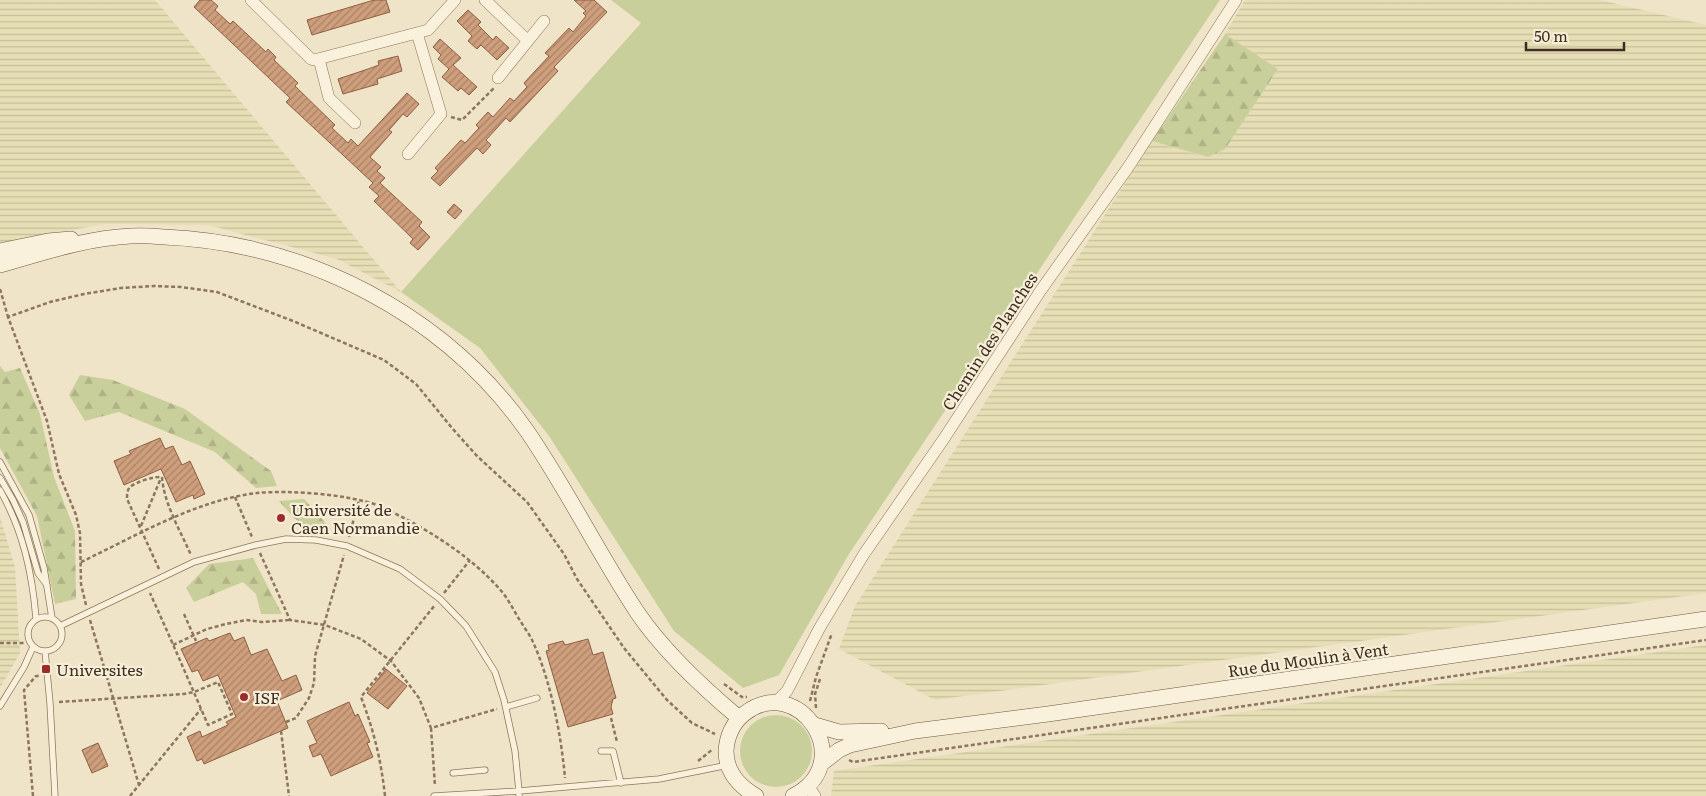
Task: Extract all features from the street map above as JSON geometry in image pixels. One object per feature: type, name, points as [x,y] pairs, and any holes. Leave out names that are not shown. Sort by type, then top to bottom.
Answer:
[{"type":"main road","points":[[0,265],[97,239],[132,236],[196,238],[238,245],[286,257],[321,270],[382,298],[428,329],[485,379],[526,430],[550,466],[637,613],[670,654],[739,718]]},
{"type":"main road","points":[[0,251],[48,241],[83,237],[97,239]]},
{"type":"main road","name":"Rue du Moulin à Vent","points":[[915,731],[1078,710],[1706,619]]},
{"type":"main road","points":[[748,794],[732,774],[726,752],[732,728],[739,718],[750,710],[762,705],[775,703],[788,705],[816,718],[839,732],[915,731]]},
{"type":"main road","points":[[793,796],[811,791],[821,764],[821,740],[816,718]]},
{"type":"main road","points":[[821,764],[838,750],[850,745],[915,731]]},
{"type":"street","points":[[251,0],[311,59],[319,60],[428,30],[455,0]]},
{"type":"street","points":[[485,0],[528,41]]},
{"type":"street","name":"Chemin des Planches","points":[[775,703],[788,691],[819,629],[864,554],[943,440],[1041,290],[1129,166],[1236,0]]},
{"type":"street","points":[[498,78],[544,21]]},
{"type":"street","points":[[408,154],[441,114],[417,33]]},
{"type":"street","points":[[319,60],[329,98],[356,123]]},
{"type":"lane","points":[[0,462],[30,515],[48,587],[52,618]]},
{"type":"lane","points":[[0,478],[23,522],[32,547],[38,573],[48,587]]},
{"type":"lane","points":[[0,490],[22,537],[34,586],[36,618]]},
{"type":"lane","points":[[60,626],[194,562],[286,539],[316,540],[347,546],[400,569],[440,599],[466,626],[495,672],[506,706],[515,751],[519,793]]},
{"type":"lane","points":[[34,586],[38,573]]},
{"type":"lane","points":[[0,706],[24,667],[31,645],[27,632],[32,622],[42,616],[52,618],[60,626],[62,637],[52,650],[45,651],[31,645]]},
{"type":"lane","points":[[45,651],[55,796]]},
{"type":"lane","points":[[506,706],[537,698]]},
{"type":"lane","points":[[601,751],[613,751],[621,783]]},
{"type":"lane","points":[[435,796],[519,793],[659,779],[728,765]]},
{"type":"lane","points":[[453,773],[485,770]]},
{"type":"path","points":[[441,114],[462,120],[495,87],[498,78]]},
{"type":"path","points":[[8,317],[50,302],[84,294],[122,288],[182,287],[216,292],[293,321],[384,360],[416,384],[478,456],[527,502],[564,554],[576,579],[624,648],[666,700],[692,724],[728,740]]},
{"type":"path","points":[[0,289],[8,317],[47,421],[59,474],[76,515],[80,533],[81,584],[139,785]]},
{"type":"path","points":[[162,477],[154,476],[130,487],[127,499],[163,577]]},
{"type":"path","points":[[162,477],[163,488],[194,562]]},
{"type":"path","points":[[140,527],[162,477]]},
{"type":"path","points":[[81,562],[175,517],[209,504],[235,497],[257,493],[302,492],[359,500],[378,505],[425,529],[470,560],[504,594],[532,641],[549,691],[564,761],[566,787]]},
{"type":"path","points":[[235,497],[290,620]]},
{"type":"path","points":[[286,722],[296,718],[310,698],[314,683],[316,656],[359,500]]},
{"type":"path","points":[[385,796],[377,746],[361,697],[470,560]]},
{"type":"path","points":[[50,703],[184,694],[194,692],[218,682],[232,714],[208,725],[194,692],[146,585]]},
{"type":"path","points":[[184,614],[196,641]]},
{"type":"path","points":[[173,645],[226,624],[246,620],[262,622],[290,620],[325,625],[361,640],[391,661],[419,698],[431,728],[435,796]]},
{"type":"path","points":[[847,760],[853,762],[1706,640]]},
{"type":"path","points":[[0,643],[31,645]]},
{"type":"path","points":[[816,718],[809,705],[826,648]]},
{"type":"path","points":[[33,796],[24,690],[36,676],[47,674]]},
{"type":"path","points":[[816,718],[815,694],[820,679]]},
{"type":"path","points":[[431,728],[506,706]]},
{"type":"path","points":[[130,796],[201,710]]},
{"type":"path","points":[[281,731],[289,796]]},
{"type":"shaded area","points":[[0,0],[155,0],[401,292],[337,259],[208,225],[105,224],[0,243]]},
{"type":"shaded area","points":[[1245,0],[1600,0],[1706,25],[1706,593],[935,700],[839,649],[855,606],[1152,141],[1207,157],[1225,149],[1278,69],[1225,34]]},
{"type":"shaded area","points":[[0,517],[15,567],[20,653],[0,688]]},
{"type":"shaded area","points":[[1706,645],[1706,796],[831,796],[834,771]]},
{"type":"green space","points":[[611,0],[1220,0],[849,554],[779,675],[743,688],[674,631],[549,436],[480,348],[401,292],[641,23]]},
{"type":"green space","points":[[1225,34],[1278,69],[1225,149],[1208,157],[1152,141]]},
{"type":"green space","points":[[0,366],[5,372],[20,368],[40,414],[54,477],[75,531],[76,599],[55,604],[37,516],[0,448]]},
{"type":"green space","points":[[80,375],[113,380],[185,409],[271,471],[277,486],[256,488],[215,452],[119,412],[85,421],[69,395]]},
{"type":"green space","points":[[304,499],[331,529],[313,531],[294,518],[279,501]]},
{"type":"green space","points":[[253,558],[282,614],[261,614],[256,594],[243,582],[194,602],[186,588],[209,564]]},
{"type":"green space","points":[[776,715],[796,721],[806,731],[812,751],[806,771],[796,781],[776,787],[756,781],[746,771],[740,751],[746,731],[756,721]]},
{"type":"building","points":[[200,0],[211,0],[218,6],[215,10],[230,24],[233,21],[266,52],[268,49],[276,57],[274,60],[298,83],[295,86],[335,125],[332,128],[348,143],[351,139],[358,146],[407,93],[419,104],[407,117],[403,114],[389,130],[392,132],[370,157],[381,167],[377,171],[385,178],[380,183],[422,222],[419,226],[430,237],[418,250],[410,243],[413,239],[374,201],[379,196],[369,187],[373,183],[286,102],[290,98],[194,7]]},
{"type":"building","points":[[374,0],[386,0],[390,12],[312,35],[307,20]]},
{"type":"building","points":[[574,0],[594,0],[607,12],[554,67],[558,71],[510,122],[506,118],[486,140],[491,145],[483,154],[477,148],[440,186],[431,178],[438,171],[435,168],[461,140],[465,143],[479,128],[476,125],[488,112],[493,117],[510,98],[514,101],[527,87],[524,83],[549,56],[545,53],[569,28],[573,32],[586,16],[583,13],[586,11]]},
{"type":"building","points":[[468,10],[481,22],[478,25],[493,40],[496,36],[509,48],[497,60],[481,45],[477,49],[468,41],[472,36],[457,21]]},
{"type":"building","points":[[440,39],[461,58],[453,65],[477,87],[469,95],[461,88],[458,91],[442,77],[449,69],[438,59],[441,55],[433,47]]},
{"type":"building","points":[[398,56],[402,71],[377,79],[378,84],[343,94],[338,79],[379,65],[378,61]]},
{"type":"building","points":[[454,204],[462,211],[455,219],[447,212]]},
{"type":"building","points":[[160,438],[165,449],[173,446],[182,465],[190,461],[205,494],[194,499],[193,495],[176,502],[161,469],[124,485],[114,461],[131,454],[129,451]]},
{"type":"building","name":"ISF","points":[[230,633],[234,641],[244,637],[251,655],[267,649],[282,681],[296,675],[302,690],[277,701],[288,728],[204,764],[202,759],[197,761],[187,737],[200,731],[202,737],[228,725],[226,722],[236,717],[218,675],[203,681],[198,670],[192,672],[181,649],[207,638],[209,641]]},
{"type":"building","points":[[588,639],[593,655],[603,652],[616,698],[613,699],[611,707],[613,714],[568,727],[546,651],[549,650],[548,645],[563,641],[565,645]]},
{"type":"building","points":[[386,669],[407,686],[388,709],[367,693]]},
{"type":"building","points":[[349,702],[355,716],[358,714],[370,742],[367,743],[373,757],[331,776],[321,754],[313,757],[309,746],[317,743],[307,721]]},
{"type":"building","points":[[98,743],[108,766],[92,773],[82,750]]},
{"type":"place","name":"Université de Caen Normandie","points":[[281,518]]},
{"type":"place","name":"Universites","points":[[46,669]]},
{"type":"place","name":"ISF","points":[[244,697]]}]
